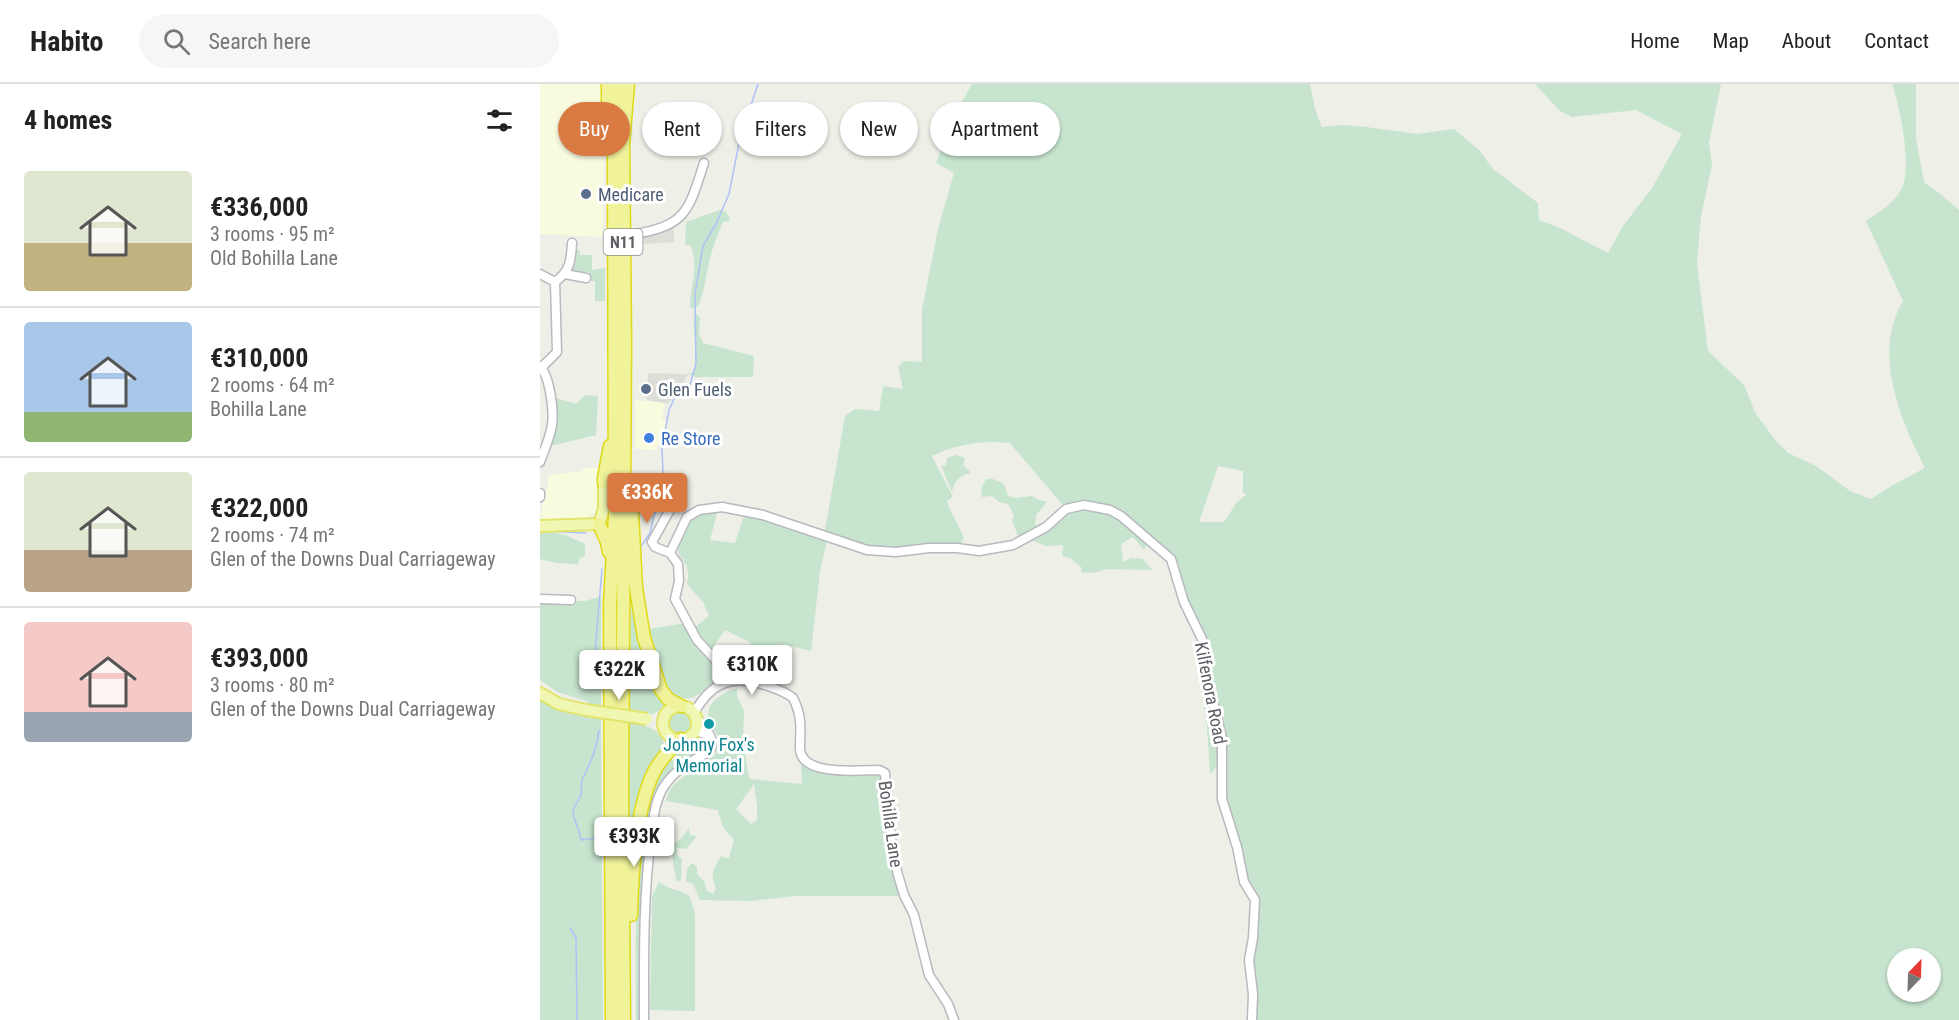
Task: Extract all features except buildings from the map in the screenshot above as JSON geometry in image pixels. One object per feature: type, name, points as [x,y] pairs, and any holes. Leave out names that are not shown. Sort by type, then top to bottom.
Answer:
[{"type":"highway","name":"N11","points":[[608,84],[609,158],[614,182]]},
{"type":"highway","name":"N11","points":[[610,604],[620,405],[614,182],[618,84]]},
{"type":"highway","name":"N11","points":[[624,1020],[620,405],[623,144],[628,84]]},
{"type":"highway","name":"N11","points":[[636,84],[629,168],[631,371],[629,453],[638,611],[661,690],[668,699],[681,706]]},
{"type":"highway","name":"N11","points":[[604,483],[620,405]]},
{"type":"highway","name":"N11","points":[[599,524],[609,549],[611,573],[612,1020]]},
{"type":"highway","name":"N11","points":[[624,991],[631,941],[636,852],[644,804],[656,769],[666,754],[681,740]]},
{"type":"main road","points":[[540,526],[599,524],[604,509],[604,483]]},
{"type":"main road","points":[[540,693],[559,704],[663,723]]},
{"type":"main road","points":[[681,706],[695,715],[695,730],[689,737],[681,740],[668,734],[663,723],[667,712],[681,706]]},
{"type":"street","points":[[630,235],[647,232],[676,221],[685,213],[691,203],[704,163]]},
{"type":"street","points":[[555,282],[566,274],[572,243]]},
{"type":"street","points":[[540,274],[555,282]]},
{"type":"street","points":[[566,274],[586,278]]},
{"type":"street","points":[[555,282],[557,352]]},
{"type":"street","points":[[557,352],[568,354]]},
{"type":"street","points":[[540,462],[552,425],[549,383],[541,366],[557,352]]},
{"type":"street","name":"Kilfenora Road","points":[[670,553],[683,522],[691,513],[707,507],[722,507],[763,515],[867,549],[896,552],[949,548],[978,551],[1013,545],[1046,527],[1066,509],[1084,505],[1110,510],[1121,516],[1171,559],[1184,602],[1202,639],[1205,668],[1222,738],[1222,799],[1237,847],[1244,882],[1255,900],[1254,930],[1249,960],[1253,994],[1252,1020]]},
{"type":"street","points":[[644,1020],[645,896],[653,823],[661,792],[665,784],[679,770],[712,748],[709,736],[695,715],[701,701],[711,690],[734,680],[697,640],[675,598],[680,571],[678,564],[670,553],[655,547],[652,542],[672,506]]},
{"type":"street","points":[[540,599],[571,600]]},
{"type":"street","name":"Bohilla Lane","points":[[734,680],[763,684],[794,698],[801,717],[800,751],[804,759],[812,766],[832,770],[879,770],[885,773],[892,848],[898,875],[904,896],[914,915],[929,975],[948,1004],[954,1020]]},
{"type":"street","points":[[695,730],[709,736]]},
{"type":"shaded area","points":[[540,84],[599,84],[602,102],[558,102],[558,156],[604,156],[603,237],[540,234]]},
{"type":"shaded area","points":[[972,84],[1310,84],[1315,109],[1322,127],[1341,125],[1417,134],[1454,129],[1479,150],[1493,169],[1538,203],[1539,220],[1560,228],[1608,253],[1623,226],[1652,188],[1682,134],[1636,110],[1572,117],[1560,111],[1535,84],[1721,84],[1709,143],[1712,165],[1701,216],[1697,264],[1708,351],[1744,385],[1756,414],[1788,453],[1816,466],[1850,491],[1871,499],[1925,468],[1899,407],[1890,364],[1890,342],[1894,321],[1903,301],[1866,221],[1894,199],[1901,190],[1904,180],[1906,153],[1904,137],[1892,84],[1916,84],[1916,139],[1924,182],[1959,210],[1959,1020],[1252,1020],[1250,977],[1256,904],[1246,886],[1225,810],[1221,763],[1210,774],[1207,727],[1195,652],[1202,639],[1171,559],[1121,516],[1099,507],[1066,509],[1010,443],[970,444],[951,448],[932,456],[953,497],[947,501],[964,538],[961,544],[931,549],[870,546],[836,537],[825,530],[845,416],[855,409],[879,411],[883,386],[903,389],[898,366],[904,361],[922,362],[922,309],[938,229],[954,173],[936,163],[939,156],[1060,156],[1060,102],[962,102]],"holes":[[[1218,466],[1243,471],[1243,493],[1247,494],[1237,502],[1224,522],[1199,522]]]},
{"type":"shaded area","points":[[720,210],[726,212],[730,218],[729,221],[723,222],[717,237],[698,305],[696,308],[690,308],[694,260],[690,245],[685,245],[686,222]]},
{"type":"shaded area","points":[[673,226],[675,242],[643,244],[643,238]]},
{"type":"shaded area","points":[[576,250],[579,250],[580,255],[592,255],[592,270],[605,268],[605,301],[595,301],[595,281],[589,281],[588,272],[572,273]]},
{"type":"shaded area","points":[[697,314],[700,318],[699,333],[703,343],[754,356],[753,377],[695,377],[688,374],[693,372],[695,365],[694,315]]},
{"type":"shaded area","name":"Glen Fuels","points":[[648,373],[688,374],[678,393],[669,403],[665,403],[647,400]]},
{"type":"shaded area","points":[[585,395],[598,396],[596,435],[550,446],[556,421],[555,398],[576,404]]},
{"type":"shaded area","points":[[635,400],[665,403],[662,419],[666,420],[664,436],[662,445],[657,445],[657,450],[635,449]]},
{"type":"shaded area","points":[[956,455],[965,458],[963,465],[971,473],[958,479],[952,492],[941,465],[946,466],[947,458]]},
{"type":"shaded area","points":[[583,468],[600,468],[599,506],[596,511],[585,520],[540,520],[548,486],[548,475],[583,471]]},
{"type":"shaded area","points":[[986,479],[993,479],[1004,484],[1008,496],[1015,498],[1032,496],[1047,502],[1036,515],[1035,525],[1046,522],[1019,539],[1012,520],[1014,515],[1008,504],[999,502],[992,496],[982,497],[981,489]]},
{"type":"shaded area","points":[[1084,507],[1119,517],[1147,543],[1144,550],[1133,537],[1121,544],[1123,562],[1131,558],[1143,559],[1152,570],[1107,569],[1093,573],[1081,572],[1082,568],[1070,558],[1062,556],[1063,545],[1046,546],[1029,539],[1065,512]]},
{"type":"shaded area","points":[[718,509],[710,540],[735,543],[745,513],[827,540],[820,571],[811,651],[782,644],[772,682],[752,675],[737,674],[751,643],[725,630],[711,650],[695,627],[709,616],[703,602],[687,584],[688,570],[680,556],[678,544],[691,515]]},
{"type":"shaded area","points":[[550,532],[568,536],[585,544],[585,556],[579,559],[578,564],[556,563],[540,559],[540,533]]},
{"type":"shaded area","points":[[632,581],[665,702],[664,708],[653,714],[629,711]]},
{"type":"shaded area","points":[[601,598],[601,707],[589,705],[587,701],[557,692],[540,680],[540,602],[585,601]]},
{"type":"shaded area","points":[[685,623],[694,643],[725,676],[698,695],[681,698],[674,695],[667,686],[649,629]]},
{"type":"shaded area","points":[[737,688],[737,696],[744,711],[743,741],[749,779],[802,784],[801,764],[830,774],[881,776],[883,778],[890,855],[900,896],[795,896],[751,901],[700,900],[693,884],[686,881],[687,869],[692,863],[697,867],[697,874],[704,881],[707,891],[713,894],[716,888],[713,879],[714,868],[721,856],[729,859],[734,839],[723,826],[718,810],[666,801],[675,783],[704,766],[706,761],[715,755],[720,742],[711,725],[708,713],[712,703]],"holes":[[[754,784],[757,820],[751,824],[736,809]]]},
{"type":"shaded area","points":[[540,699],[563,711],[601,719],[603,1020],[540,1020]]},
{"type":"shaded area","points":[[680,712],[688,715],[691,723],[688,731],[680,734],[672,731],[669,723],[672,715]]},
{"type":"shaded area","points":[[628,722],[646,726],[657,732],[661,736],[664,748],[629,875]]},
{"type":"shaded area","points":[[699,736],[708,741],[707,748],[680,764],[672,755]]},
{"type":"shaded area","points":[[670,757],[678,766],[654,808],[640,1020],[636,1020],[636,921],[642,847],[648,812],[657,782]]},
{"type":"shaded area","points":[[689,828],[690,835],[697,836],[686,849],[677,848],[677,855],[682,859],[681,880],[676,882],[674,848],[660,842],[663,838],[675,843]]},
{"type":"shaded area","points":[[659,882],[690,897],[695,914],[695,1011],[650,1010],[652,896]]},
{"type":"waterway","points":[[640,548],[650,533],[659,496],[663,473],[662,448],[669,410],[675,397],[690,385],[696,364],[695,294],[703,246],[729,194],[740,138],[758,84]]},
{"type":"waterway","points":[[544,531],[586,533]]},
{"type":"waterway","points":[[593,676],[602,569]]},
{"type":"waterway","points":[[595,849],[596,838],[581,840],[573,812],[581,795],[581,782],[595,750],[599,730]]},
{"type":"waterway","points":[[570,928],[576,938],[577,1020]]},
{"type":"place","name":"Medicare","points":[[586,194]]},
{"type":"place","name":"Glen Fuels","points":[[646,389]]},
{"type":"place","name":"Re Store","points":[[649,438]]},
{"type":"place","name":"Johnny Fox's Memorial","points":[[709,724]]}]
